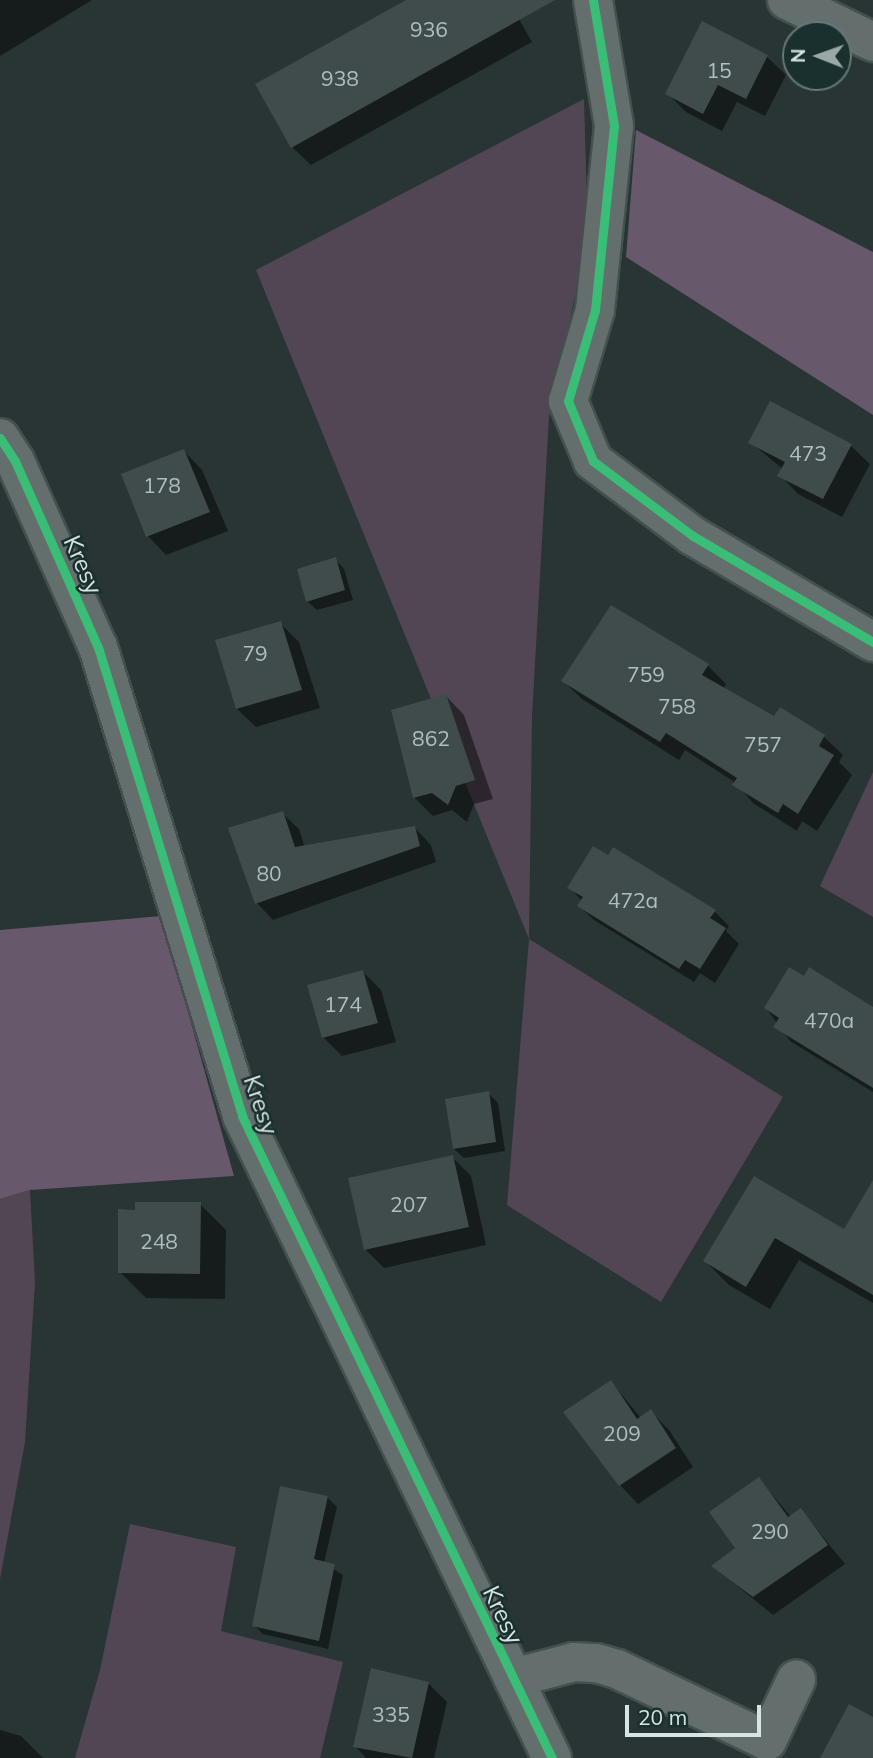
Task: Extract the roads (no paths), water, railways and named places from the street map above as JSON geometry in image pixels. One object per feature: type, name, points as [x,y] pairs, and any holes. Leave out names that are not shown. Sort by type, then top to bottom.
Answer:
[{"type":"street","points":[[593,0],[614,126],[595,310],[568,401],[593,461],[693,536],[873,642]]},
{"type":"street","points":[[787,0],[873,43]]},
{"type":"street","name":"Kresy","points":[[0,438],[15,461],[98,647],[242,1116],[552,1758]]},
{"type":"street","points":[[513,1678],[574,1662],[597,1664],[617,1669],[767,1741],[796,1680]]}]
